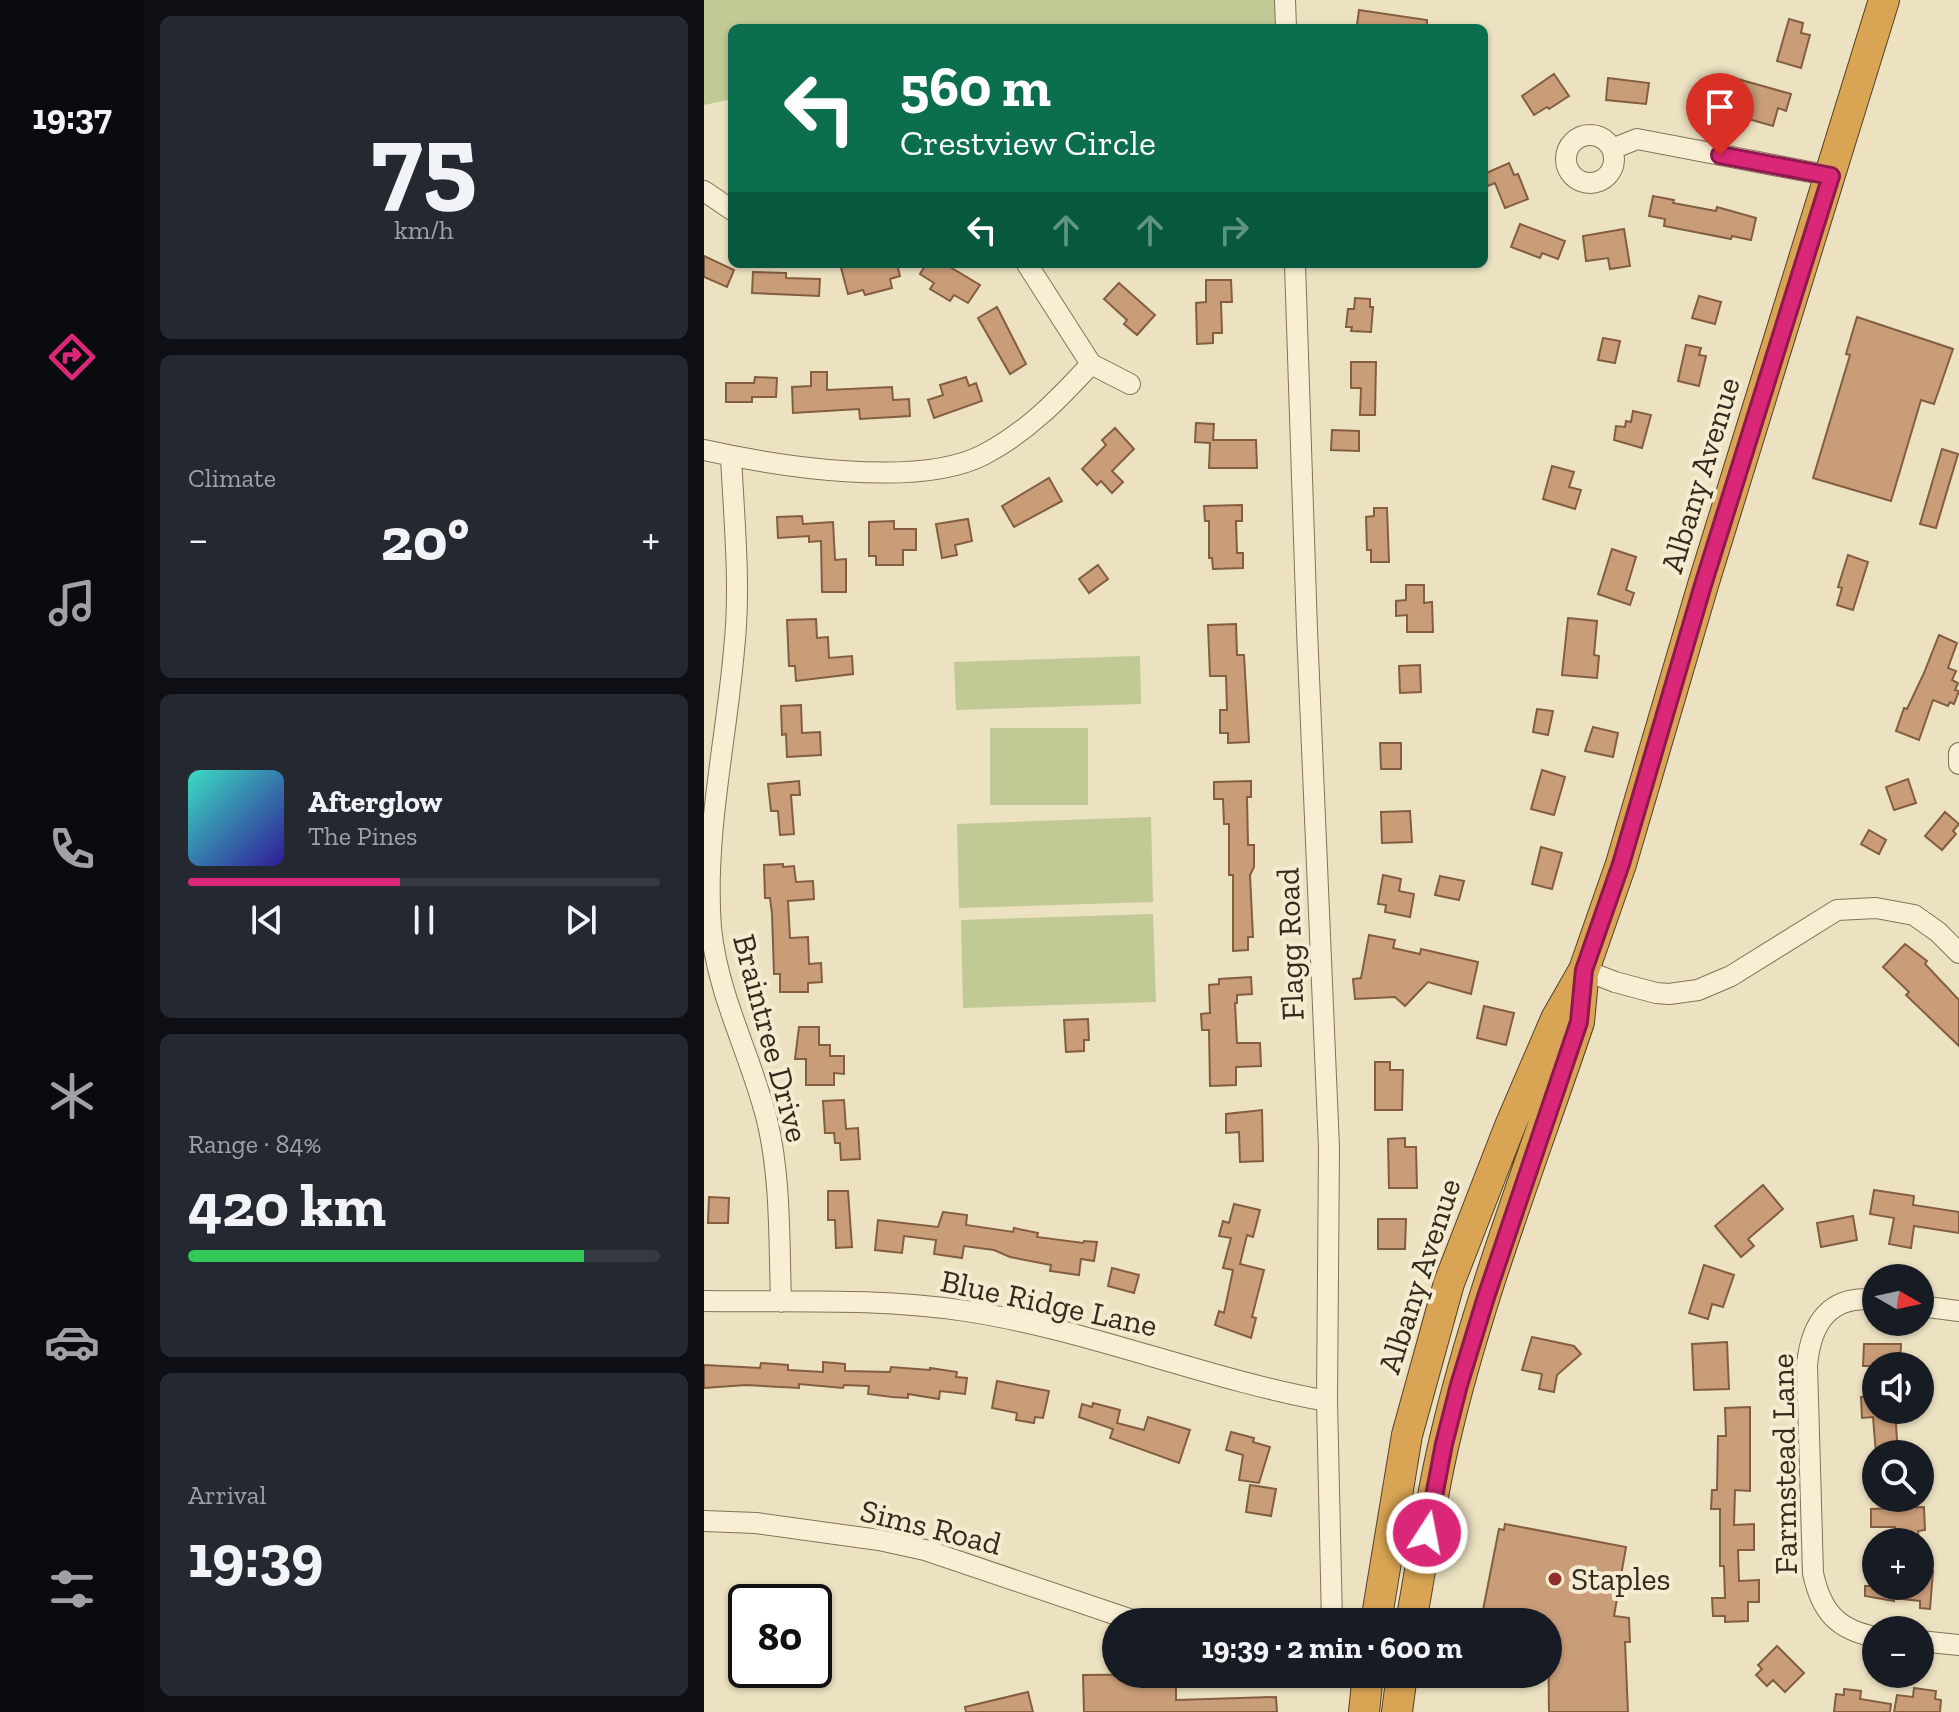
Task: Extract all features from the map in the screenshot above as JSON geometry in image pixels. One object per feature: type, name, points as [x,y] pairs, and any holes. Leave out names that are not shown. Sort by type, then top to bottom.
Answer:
[{"type":"highway","name":"Albany Avenue","points":[[1378,1608],[1407,1435],[1449,1283],[1550,1033],[1584,970],[1621,864],[1703,585],[1884,0]]},
{"type":"highway","name":"Albany Avenue","points":[[1414,1608],[1444,1444],[1459,1385],[1579,1022],[1584,970]]},
{"type":"highway","points":[[1364,1712],[1367,1688]]},
{"type":"highway","points":[[1397,1712],[1400,1688]]},
{"type":"street","points":[[1285,0],[1286,24]]},
{"type":"street","points":[[1612,149],[1637,139],[1831,176]]},
{"type":"street","points":[[704,191],[728,207]]},
{"type":"street","points":[[1030,268],[1091,364],[1130,384]]},
{"type":"street","name":"Flagg Road","points":[[1295,268],[1329,1148],[1327,1401],[1332,1608]]},
{"type":"street","points":[[704,450],[823,470],[930,470],[966,462],[1011,438],[1056,402],[1091,364]]},
{"type":"street","name":"Braintree Drive","points":[[731,456],[736,578],[735,648],[708,863],[711,929],[721,986],[767,1120],[775,1178],[781,1302]]},
{"type":"street","points":[[1959,753],[1959,764]]},
{"type":"street","points":[[1584,970],[1656,993],[1698,990],[1731,976],[1837,910],[1850,909],[1876,908],[1914,915],[1938,932],[1959,953]]},
{"type":"street","name":"Farmstead Lane","points":[[1862,1300],[1841,1303],[1820,1320],[1813,1333],[1807,1365],[1813,1573],[1825,1609],[1836,1621],[1862,1633]]},
{"type":"street","name":"Blue Ridge Lane","points":[[704,1301],[906,1305],[966,1311],[1075,1333],[1279,1392],[1327,1401]]},
{"type":"street","points":[[1934,1308],[1959,1311]]},
{"type":"street","name":"Sims Road","points":[[704,1521],[756,1523],[879,1540],[925,1550],[1102,1610]]},
{"type":"street","points":[[1934,1642],[1959,1645]]},
{"type":"green space","points":[[704,0],[1276,0],[1277,24],[728,24],[728,100],[704,105]]},
{"type":"green space","points":[[1140,656],[1141,704],[956,710],[954,662]]},
{"type":"green space","points":[[990,728],[1088,728],[1088,805],[990,805]]},
{"type":"green space","points":[[1151,817],[1153,902],[959,908],[957,824]]},
{"type":"green space","points":[[1153,914],[1156,1002],[963,1008],[961,920]]},
{"type":"building","points":[[1359,10],[1427,20],[1427,24],[1357,24]]},
{"type":"building","points":[[1789,19],[1803,23],[1801,33],[1810,35],[1801,68],[1777,61]]},
{"type":"building","points":[[1554,74],[1569,96],[1534,115],[1522,96]]},
{"type":"building","points":[[1608,78],[1649,83],[1646,104],[1606,100]]},
{"type":"building","points":[[1734,78],[1791,94],[1786,111],[1778,108],[1773,126],[1745,118],[1750,100],[1730,94]]},
{"type":"building","points":[[1509,163],[1514,175],[1518,174],[1528,199],[1505,208],[1495,183],[1488,186],[1488,172]]},
{"type":"building","points":[[1653,196],[1674,200],[1673,203],[1716,211],[1717,207],[1756,218],[1751,240],[1664,226],[1665,219],[1649,216]]},
{"type":"building","points":[[1520,224],[1565,241],[1558,259],[1542,253],[1540,258],[1511,247]]},
{"type":"building","points":[[1624,229],[1630,266],[1610,269],[1608,258],[1586,261],[1583,236]]},
{"type":"building","points":[[704,256],[734,270],[727,287],[704,277]]},
{"type":"building","points":[[841,268],[898,268],[900,276],[890,279],[892,288],[865,295],[863,290],[848,294]]},
{"type":"building","points":[[924,268],[952,268],[980,285],[968,303],[954,295],[950,301],[930,289],[934,283],[920,274]]},
{"type":"building","points":[[753,272],[786,273],[786,278],[820,279],[819,296],[752,293]]},
{"type":"building","points":[[1206,280],[1231,280],[1232,302],[1221,302],[1222,333],[1213,333],[1213,343],[1197,344],[1196,303],[1206,302]]},
{"type":"building","points":[[1119,283],[1155,315],[1137,335],[1124,324],[1127,320],[1104,299]]},
{"type":"building","points":[[1699,296],[1721,302],[1715,324],[1692,318]]},
{"type":"building","points":[[1355,298],[1370,299],[1370,307],[1373,307],[1371,332],[1351,331],[1352,327],[1346,327],[1348,309],[1354,309]]},
{"type":"building","points":[[997,307],[1026,364],[1010,374],[978,318]]},
{"type":"building","points":[[1857,317],[1953,349],[1934,404],[1921,400],[1891,501],[1813,478],[1850,355],[1846,354]]},
{"type":"building","points":[[1603,338],[1620,341],[1615,363],[1598,360]]},
{"type":"building","points":[[1686,345],[1701,348],[1699,355],[1706,356],[1699,386],[1678,381]]},
{"type":"building","points":[[1351,362],[1376,362],[1375,415],[1360,415],[1361,388],[1351,388]]},
{"type":"building","points":[[811,372],[827,372],[827,390],[892,387],[893,400],[909,399],[910,416],[860,419],[859,409],[793,413],[792,387],[811,386]]},
{"type":"building","points":[[755,377],[777,378],[776,397],[752,397],[752,402],[726,402],[726,383],[754,383]]},
{"type":"building","points":[[966,377],[969,386],[976,383],[982,401],[934,418],[928,400],[943,395],[940,385]]},
{"type":"building","points":[[1633,411],[1651,415],[1642,448],[1614,440],[1616,426],[1625,427],[1626,421],[1631,422]]},
{"type":"building","points":[[1196,423],[1214,424],[1213,440],[1256,440],[1257,468],[1209,468],[1210,443],[1195,442]]},
{"type":"building","points":[[1115,428],[1134,449],[1112,471],[1123,482],[1112,493],[1101,481],[1097,485],[1082,469],[1106,445],[1102,440]]},
{"type":"building","points":[[1332,430],[1359,431],[1359,451],[1331,450]]},
{"type":"building","points":[[1942,449],[1958,454],[1936,528],[1920,524]]},
{"type":"building","points":[[1552,466],[1574,472],[1569,487],[1581,490],[1575,509],[1543,499]]},
{"type":"building","points":[[1049,478],[1062,501],[1014,527],[1002,506]]},
{"type":"building","points":[[1242,505],[1242,521],[1236,521],[1237,553],[1243,553],[1243,568],[1213,569],[1212,558],[1209,558],[1209,521],[1205,521],[1204,506]]},
{"type":"building","points":[[1374,508],[1387,508],[1389,562],[1371,562],[1371,550],[1367,550],[1366,517],[1374,516]]},
{"type":"building","points":[[802,516],[803,524],[833,522],[835,560],[846,559],[846,592],[822,592],[821,541],[809,542],[809,536],[778,538],[777,517]]},
{"type":"building","points":[[968,519],[972,541],[955,545],[957,555],[942,558],[936,524]]},
{"type":"building","points":[[894,521],[894,529],[916,529],[916,550],[903,550],[903,565],[876,565],[876,556],[869,556],[869,522]]},
{"type":"building","points":[[1612,549],[1636,557],[1626,590],[1634,593],[1630,605],[1598,594]]},
{"type":"building","points":[[1848,555],[1868,562],[1853,610],[1837,605],[1842,588],[1838,587]]},
{"type":"building","points":[[1098,565],[1108,579],[1089,593],[1079,579]]},
{"type":"building","points":[[1406,585],[1424,585],[1424,603],[1432,602],[1433,632],[1407,632],[1407,615],[1396,616],[1396,601],[1406,600]]},
{"type":"building","points":[[1568,618],[1597,621],[1594,655],[1599,656],[1597,678],[1562,675]]},
{"type":"building","points":[[816,619],[817,638],[828,637],[829,658],[852,656],[853,674],[796,681],[795,666],[789,666],[787,620]]},
{"type":"building","points":[[1236,624],[1237,655],[1244,655],[1249,742],[1228,743],[1228,733],[1220,733],[1220,710],[1227,710],[1226,676],[1210,676],[1208,625]]},
{"type":"building","points":[[1939,635],[1957,643],[1948,668],[1956,671],[1952,680],[1958,683],[1955,690],[1959,691],[1954,704],[1950,702],[1948,706],[1933,700],[1919,740],[1896,731]]},
{"type":"building","points":[[1420,665],[1421,692],[1400,693],[1399,666]]},
{"type":"building","points":[[801,705],[802,733],[820,732],[821,755],[787,757],[781,706]]},
{"type":"building","points":[[1537,709],[1553,711],[1548,735],[1533,732]]},
{"type":"building","points":[[1593,727],[1618,733],[1613,757],[1585,751]]},
{"type":"building","points":[[1380,743],[1401,743],[1401,769],[1381,769]]},
{"type":"building","points":[[1542,770],[1565,777],[1554,815],[1531,809]]},
{"type":"building","points":[[1908,779],[1916,803],[1894,810],[1886,787]]},
{"type":"building","points":[[799,781],[800,795],[791,795],[794,834],[780,835],[778,811],[771,811],[768,784]]},
{"type":"building","points":[[1251,781],[1251,797],[1247,797],[1248,845],[1254,845],[1254,867],[1250,875],[1253,937],[1248,937],[1248,950],[1233,951],[1229,824],[1224,824],[1223,799],[1214,799],[1214,782]]},
{"type":"building","points":[[1410,811],[1412,842],[1382,843],[1381,812]]},
{"type":"building","points":[[1945,812],[1959,824],[1953,831],[1956,834],[1942,850],[1925,836]]},
{"type":"building","points":[[1869,830],[1886,840],[1879,854],[1861,844]]},
{"type":"building","points":[[1541,847],[1562,853],[1552,889],[1532,884]]},
{"type":"building","points":[[783,864],[783,867],[794,866],[796,882],[813,881],[814,899],[788,901],[790,938],[808,937],[809,964],[821,963],[822,982],[808,983],[808,992],[780,992],[780,974],[774,974],[772,914],[770,898],[765,898],[764,865]]},
{"type":"building","points":[[1383,875],[1401,879],[1399,891],[1414,894],[1410,917],[1385,912],[1386,905],[1378,904]]},
{"type":"building","points":[[1440,876],[1464,881],[1459,900],[1435,895]]},
{"type":"building","points":[[1369,935],[1395,940],[1393,948],[1420,954],[1421,949],[1478,962],[1471,994],[1428,982],[1405,1006],[1395,997],[1355,999],[1353,979],[1361,978]]},
{"type":"building","points":[[1905,944],[1927,961],[1925,964],[1959,1000],[1959,1046],[1906,995],[1909,992],[1883,967]]},
{"type":"building","points":[[1251,977],[1252,994],[1237,995],[1235,1003],[1237,1043],[1260,1043],[1261,1066],[1236,1067],[1236,1085],[1210,1086],[1209,1030],[1202,1030],[1201,1014],[1210,1013],[1209,985],[1219,984],[1219,979]]},
{"type":"building","points":[[1484,1006],[1514,1013],[1506,1045],[1477,1038]]},
{"type":"building","points":[[1088,1019],[1089,1040],[1084,1040],[1084,1051],[1066,1052],[1064,1020]]},
{"type":"building","points":[[799,1027],[819,1027],[819,1045],[830,1045],[830,1056],[844,1056],[844,1074],[834,1073],[834,1085],[806,1085],[806,1059],[795,1059]]},
{"type":"building","points":[[1375,1062],[1390,1062],[1390,1070],[1403,1070],[1402,1110],[1375,1110]]},
{"type":"building","points":[[844,1100],[846,1129],[858,1128],[860,1159],[841,1160],[840,1143],[835,1143],[834,1133],[825,1133],[823,1101]]},
{"type":"building","points":[[1262,1110],[1263,1161],[1240,1162],[1239,1132],[1226,1133],[1226,1114]]},
{"type":"building","points":[[1405,1138],[1405,1147],[1416,1147],[1417,1188],[1389,1188],[1388,1139]]},
{"type":"building","points":[[1763,1185],[1783,1209],[1748,1239],[1754,1246],[1741,1257],[1715,1226]]},
{"type":"building","points":[[1874,1190],[1914,1196],[1913,1205],[1959,1212],[1959,1233],[1914,1226],[1911,1248],[1889,1244],[1894,1218],[1870,1214]]},
{"type":"building","points":[[828,1191],[848,1191],[852,1247],[836,1248],[835,1220],[828,1220]]},
{"type":"building","points":[[709,1197],[729,1198],[728,1223],[708,1223]]},
{"type":"building","points":[[1234,1204],[1260,1210],[1253,1237],[1247,1235],[1240,1264],[1264,1270],[1252,1317],[1256,1318],[1251,1338],[1215,1325],[1219,1311],[1224,1313],[1233,1270],[1223,1268],[1231,1238],[1219,1236],[1223,1221],[1229,1223]]},
{"type":"building","points":[[943,1212],[967,1215],[966,1225],[1013,1232],[1014,1228],[1038,1233],[1037,1237],[1097,1242],[1094,1261],[1081,1259],[1079,1275],[1050,1271],[1051,1265],[1010,1257],[994,1250],[964,1246],[962,1258],[934,1254],[936,1240],[904,1236],[902,1253],[875,1250],[878,1220],[938,1227]]},
{"type":"building","points":[[1853,1216],[1857,1240],[1821,1247],[1817,1223]]},
{"type":"building","points":[[1378,1219],[1406,1219],[1405,1249],[1378,1249]]},
{"type":"building","points":[[1704,1265],[1734,1275],[1723,1307],[1712,1304],[1708,1319],[1689,1313]]},
{"type":"building","points":[[1112,1268],[1139,1275],[1134,1293],[1108,1286]]},
{"type":"building","points":[[1532,1337],[1574,1346],[1581,1354],[1557,1375],[1554,1392],[1539,1389],[1542,1374],[1522,1370]]},
{"type":"building","points":[[1727,1342],[1729,1389],[1694,1390],[1692,1344]]},
{"type":"building","points":[[1864,1344],[1901,1344],[1901,1352],[1864,1352]]},
{"type":"building","points":[[823,1362],[845,1364],[845,1371],[890,1372],[891,1367],[957,1372],[956,1377],[967,1378],[965,1394],[940,1391],[939,1399],[908,1394],[908,1398],[892,1397],[868,1394],[869,1386],[844,1385],[843,1388],[799,1384],[799,1388],[746,1385],[704,1388],[704,1365],[760,1368],[761,1363],[788,1365],[788,1370],[823,1372]]},
{"type":"building","points":[[997,1381],[1049,1391],[1043,1418],[1035,1417],[1034,1423],[1016,1420],[1017,1413],[992,1408]]},
{"type":"building","points":[[1093,1403],[1120,1410],[1117,1423],[1144,1430],[1148,1417],[1190,1430],[1179,1463],[1110,1438],[1113,1429],[1079,1417],[1082,1404],[1092,1407]]},
{"type":"building","points":[[1750,1407],[1750,1491],[1735,1490],[1734,1525],[1754,1524],[1754,1550],[1738,1550],[1739,1581],[1759,1580],[1759,1602],[1748,1602],[1748,1621],[1725,1622],[1725,1616],[1713,1616],[1712,1598],[1725,1598],[1724,1566],[1720,1566],[1720,1509],[1711,1509],[1712,1490],[1717,1490],[1718,1436],[1726,1436],[1725,1408]]},
{"type":"building","points":[[1874,1424],[1896,1424],[1897,1440],[1875,1440]]},
{"type":"building","points":[[1231,1432],[1254,1438],[1253,1442],[1270,1447],[1259,1483],[1239,1480],[1243,1455],[1226,1450]]},
{"type":"building","points":[[1250,1485],[1276,1489],[1271,1516],[1246,1512]]},
{"type":"building","points":[[1871,1512],[1924,1512],[1925,1528],[1871,1527]]},
{"type":"building","name":"Staples","points":[[1505,1524],[1626,1547],[1614,1616],[1629,1618],[1630,1642],[1625,1642],[1628,1712],[1549,1712],[1549,1688],[1562,1688],[1562,1608],[1483,1608],[1499,1529],[1504,1530]]},
{"type":"building","points":[[1911,1600],[1931,1600],[1930,1609],[1920,1608],[1920,1601]]},
{"type":"building","points":[[1777,1646],[1804,1673],[1785,1692],[1773,1680],[1767,1686],[1756,1675],[1762,1669],[1758,1665]]},
{"type":"building","points":[[1083,1675],[1102,1675],[1102,1688],[1176,1688],[1176,1700],[1276,1697],[1277,1712],[1084,1712]]},
{"type":"building","points":[[1914,1688],[1936,1691],[1935,1699],[1941,1700],[1940,1712],[1894,1712],[1897,1695],[1913,1697]]},
{"type":"building","points":[[1844,1689],[1861,1691],[1860,1699],[1891,1704],[1890,1712],[1834,1712],[1836,1694],[1844,1695]]},
{"type":"building","points":[[1028,1692],[1033,1712],[966,1712],[965,1707]]},
{"type":"place","name":"Staples","points":[[1555,1579]]},
{"type":"route","points":[[1427,1533],[1459,1385],[1579,1022],[1584,970],[1621,864],[1703,585],[1831,176],[1720,155]]}]
